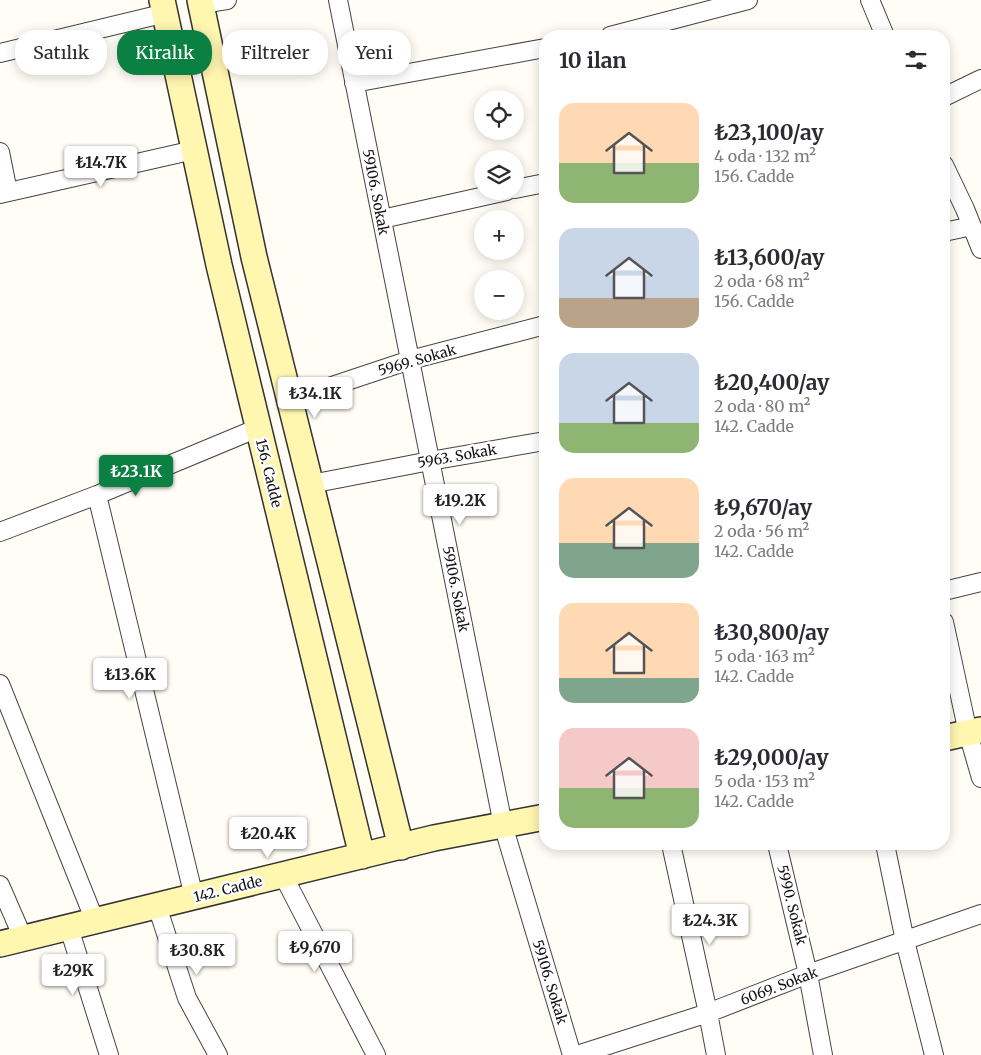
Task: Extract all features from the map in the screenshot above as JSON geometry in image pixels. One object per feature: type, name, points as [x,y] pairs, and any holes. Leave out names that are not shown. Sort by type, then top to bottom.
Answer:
[{"type":"street","points":[[227,0],[200,2],[254,257],[401,847]]},
{"type":"street","name":"59106. Sokak","points":[[338,0],[503,825],[572,1055]]},
{"type":"street","points":[[633,30],[748,0]]},
{"type":"street","points":[[870,0],[882,30]]},
{"type":"street","points":[[0,53],[164,6]]},
{"type":"street","name":"156. Cadde","points":[[164,6],[218,265],[362,856]]},
{"type":"street","points":[[354,83],[539,49]]},
{"type":"street","points":[[950,94],[981,79]]},
{"type":"street","points":[[0,152],[4,193],[194,150]]},
{"type":"street","points":[[950,178],[981,248]]},
{"type":"street","points":[[524,188],[539,184]]},
{"type":"street","points":[[382,220],[474,199]]},
{"type":"street","points":[[950,231],[972,226]]},
{"type":"street","name":"5969. Sokak","points":[[290,400],[410,360],[539,327]]},
{"type":"street","points":[[0,532],[97,495],[258,428]]},
{"type":"street","name":"5963. Sokak","points":[[311,484],[539,442]]},
{"type":"street","points":[[97,495],[194,897]]},
{"type":"street","points":[[950,590],[981,582]]},
{"type":"street","points":[[950,643],[975,731],[981,778]]},
{"type":"street","points":[[0,684],[95,921]]},
{"type":"street","points":[[950,737],[975,731]]},
{"type":"street","name":"142. Cadde","points":[[12,941],[362,856],[539,818]]},
{"type":"street","points":[[672,850],[716,1055]]},
{"type":"street","name":"5990. Sokak","points":[[778,850],[808,974],[822,1055]]},
{"type":"street","points":[[886,850],[904,941],[934,1055]]},
{"type":"street","points":[[283,875],[376,1055]]},
{"type":"street","points":[[0,885],[12,941]]},
{"type":"street","points":[[157,906],[187,998],[218,1055]]},
{"type":"street","name":"6069. Sokak","points":[[577,1055],[708,1013],[808,974],[981,914]]},
{"type":"street","points":[[69,928],[108,1055]]}]
